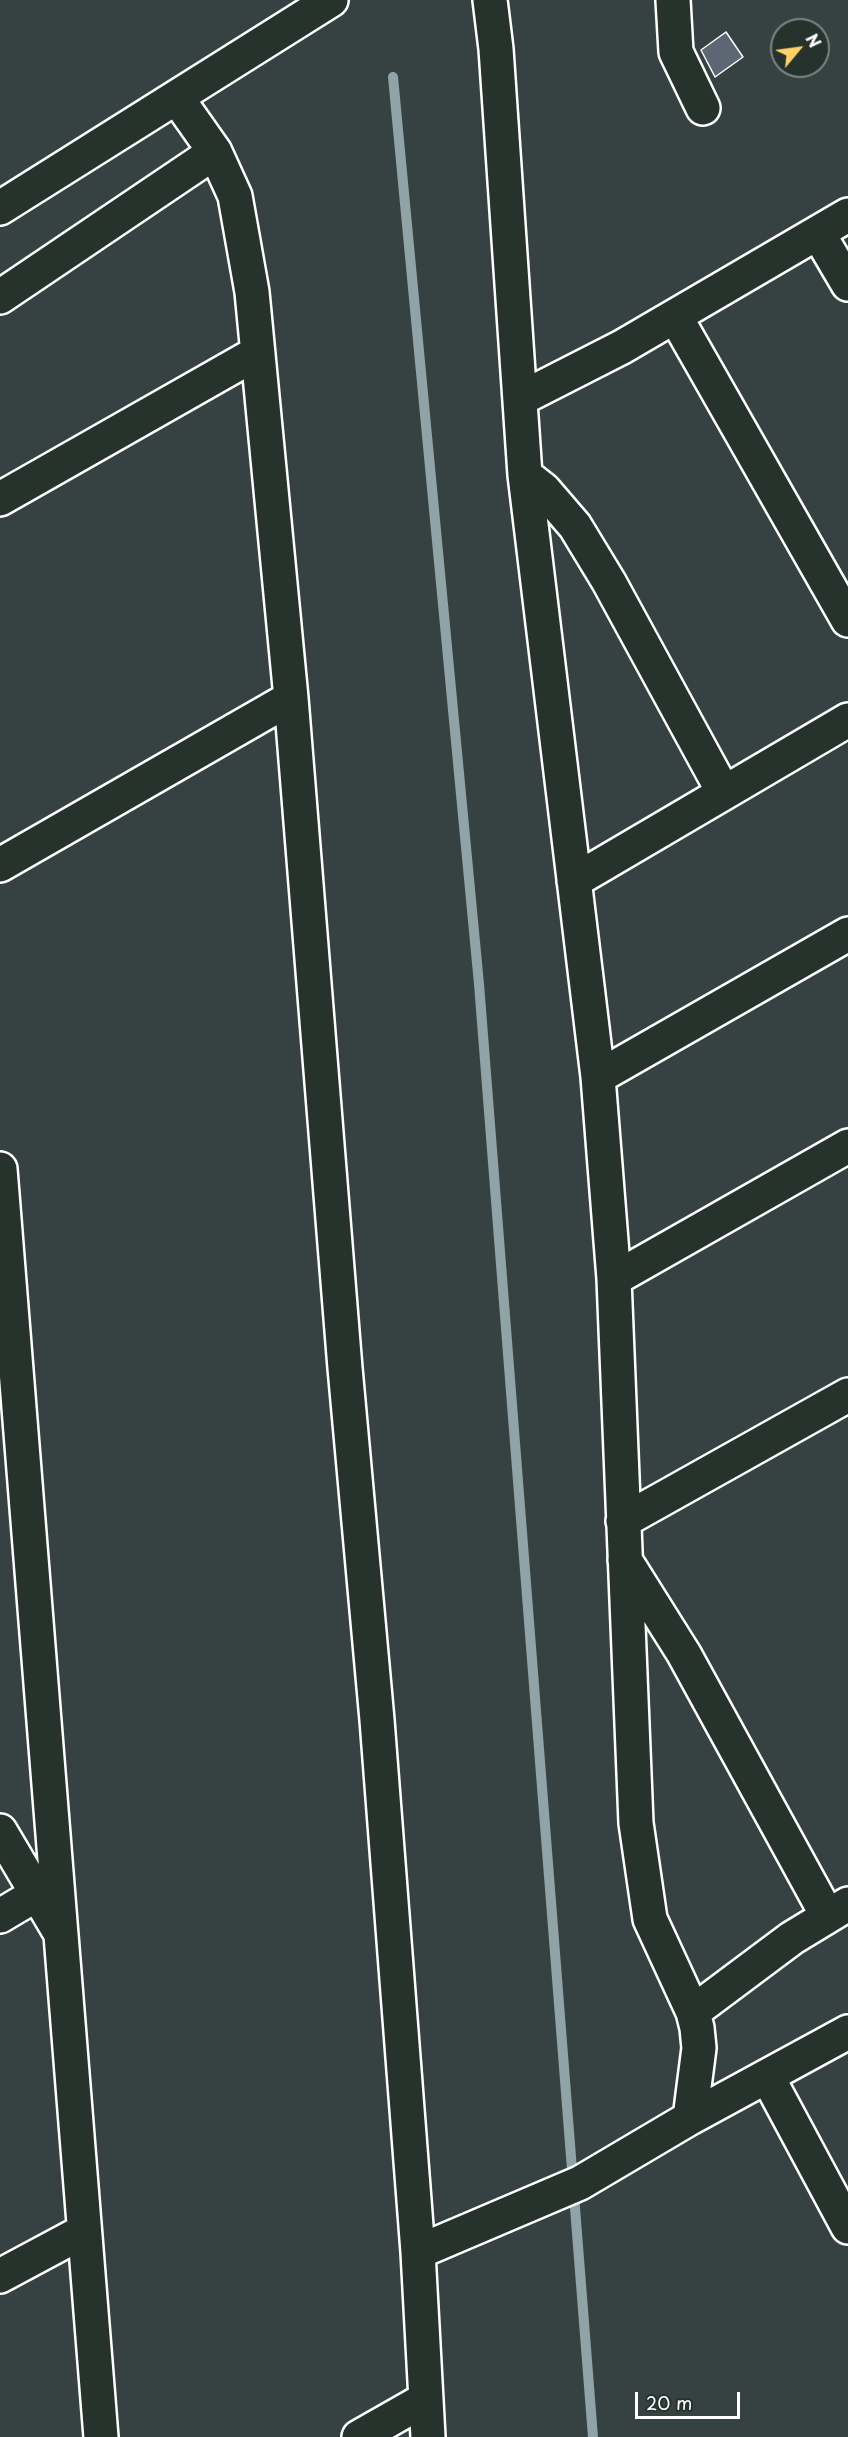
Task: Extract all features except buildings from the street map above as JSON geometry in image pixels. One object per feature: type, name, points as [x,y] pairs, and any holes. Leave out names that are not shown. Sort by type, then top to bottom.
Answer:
[{"type":"street","points":[[0,208],[331,0]]},
{"type":"street","points":[[490,0],[496,49],[525,475],[598,1077],[614,1279],[636,1823],[650,1919],[660,1945],[693,2012],[699,2048],[690,2118]]},
{"type":"street","points":[[673,0],[676,52],[704,108]]},
{"type":"street","points":[[177,98],[215,152],[235,196],[246,247],[291,698],[418,2252],[424,2400],[428,2437]]},
{"type":"street","points":[[0,297],[215,152]]},
{"type":"street","points":[[520,399],[622,347],[848,215]]},
{"type":"street","points":[[818,233],[848,284]]},
{"type":"street","points":[[675,316],[848,620]]},
{"type":"street","points":[[0,499],[257,353]]},
{"type":"street","points":[[525,475],[544,490],[575,526],[609,582],[724,793]]},
{"type":"street","points":[[0,865],[291,698]]},
{"type":"street","points":[[574,881],[848,720]]},
{"type":"street","points":[[598,1077],[848,934]]},
{"type":"street","points":[[614,1279],[848,1146]]},
{"type":"street","points":[[0,1169],[101,2437]]},
{"type":"street","points":[[623,1521],[844,1407]]},
{"type":"street","points":[[625,1560],[838,1910],[792,1938],[693,2012]]},
{"type":"street","points":[[0,1831],[62,1936]]},
{"type":"street","points":[[0,1916],[37,1894]]},
{"type":"street","points":[[418,2252],[580,2183],[690,2118],[848,2032]]},
{"type":"street","points":[[767,2076],[848,2227]]},
{"type":"street","points":[[0,2276],[84,2231]]},
{"type":"street","points":[[358,2437],[424,2400]]},
{"type":"waterway","points":[[393,77],[479,984],[593,2437]]}]
